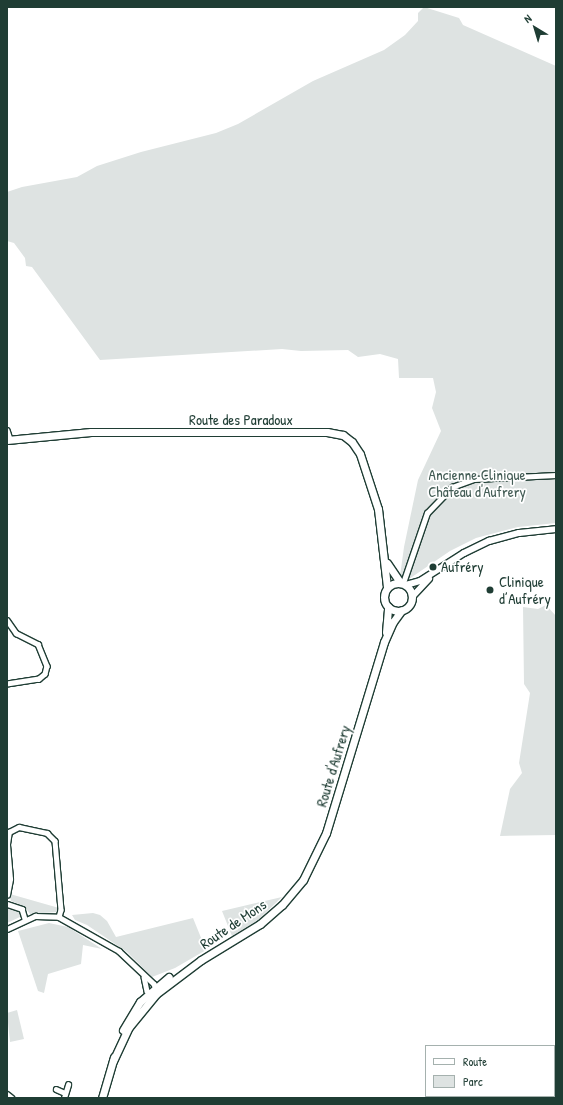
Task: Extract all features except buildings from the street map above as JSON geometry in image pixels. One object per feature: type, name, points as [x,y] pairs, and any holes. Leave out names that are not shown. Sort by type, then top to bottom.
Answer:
[{"type":"main road","name":"Route des Paradoux","points":[[9,439],[91,432],[327,432],[343,435],[357,448],[369,478],[381,522],[387,587]]},
{"type":"main road","points":[[383,554],[392,572],[403,583],[412,597],[409,606],[401,611],[388,607],[383,599],[387,587],[403,583]]},
{"type":"main road","name":"Route d'Aufrery","points":[[384,642],[388,607]]},
{"type":"main road","name":"Route d'Aufrery","points":[[295,891],[315,861],[326,833],[384,642],[393,622],[401,611]]},
{"type":"main road","name":"Route de Mons","points":[[102,1098],[113,1061],[129,1027],[154,991],[260,924],[295,891]]},
{"type":"street","points":[[7,430],[9,439]]},
{"type":"street","points":[[403,583],[427,514],[452,487],[474,479],[556,475]]},
{"type":"street","points":[[412,597],[436,572],[464,553],[489,541],[519,533],[556,529]]},
{"type":"street","points":[[403,583],[436,572]]},
{"type":"street","points":[[7,622],[21,636],[38,644],[47,666],[45,674],[39,679],[7,684]]},
{"type":"street","points":[[7,895],[10,879],[7,844],[9,832],[19,827],[47,833],[55,841],[61,910],[59,917]]},
{"type":"street","points":[[7,904],[22,909],[25,919]]},
{"type":"street","points":[[7,929],[25,919],[44,915],[59,917],[119,951],[144,977],[154,991]]},
{"type":"street","points":[[144,977],[154,991]]},
{"type":"street","points":[[64,1098],[68,1085]]},
{"type":"street","points":[[56,1089],[65,1092]]},
{"type":"street","points":[[7,1094],[12,1098]]},
{"type":"green space","name":"Ancienne Clinique Château d'Aufrery","points":[[424,7],[459,18],[463,25],[556,66],[556,523],[518,527],[476,538],[450,551],[409,579],[400,576],[404,547],[418,480],[441,431],[432,408],[436,392],[433,378],[399,378],[398,359],[380,354],[358,357],[348,350],[301,351],[282,349],[100,360],[32,267],[26,266],[25,258],[14,243],[7,241],[7,192],[22,187],[77,177],[97,166],[141,152],[216,133],[238,124],[313,81],[384,50],[405,35],[418,21],[418,13]]},
{"type":"green space","points":[[546,605],[556,616],[556,835],[500,836],[510,789],[522,773],[519,763],[530,693],[524,684],[523,607],[538,609]]},
{"type":"green space","points":[[10,894],[59,908],[56,912],[30,914],[24,906],[11,901]]},
{"type":"green space","points":[[282,897],[258,920],[232,936],[222,911]]},
{"type":"green space","points":[[7,906],[17,909],[21,914],[20,917],[7,923]]},
{"type":"green space","points":[[93,913],[100,915],[107,921],[116,937],[193,918],[206,950],[175,968],[152,977],[127,952],[87,925],[75,920],[72,915]]},
{"type":"green space","points":[[49,923],[68,927],[102,949],[83,945],[81,964],[48,974],[44,993],[38,991],[18,931]]},
{"type":"green space","points":[[17,1010],[24,1039],[10,1042],[7,1013]]},
{"type":"place","name":"Aufréry","points":[[433,567]]},
{"type":"place","name":"Clinique d’Aufréry","points":[[490,590]]}]
